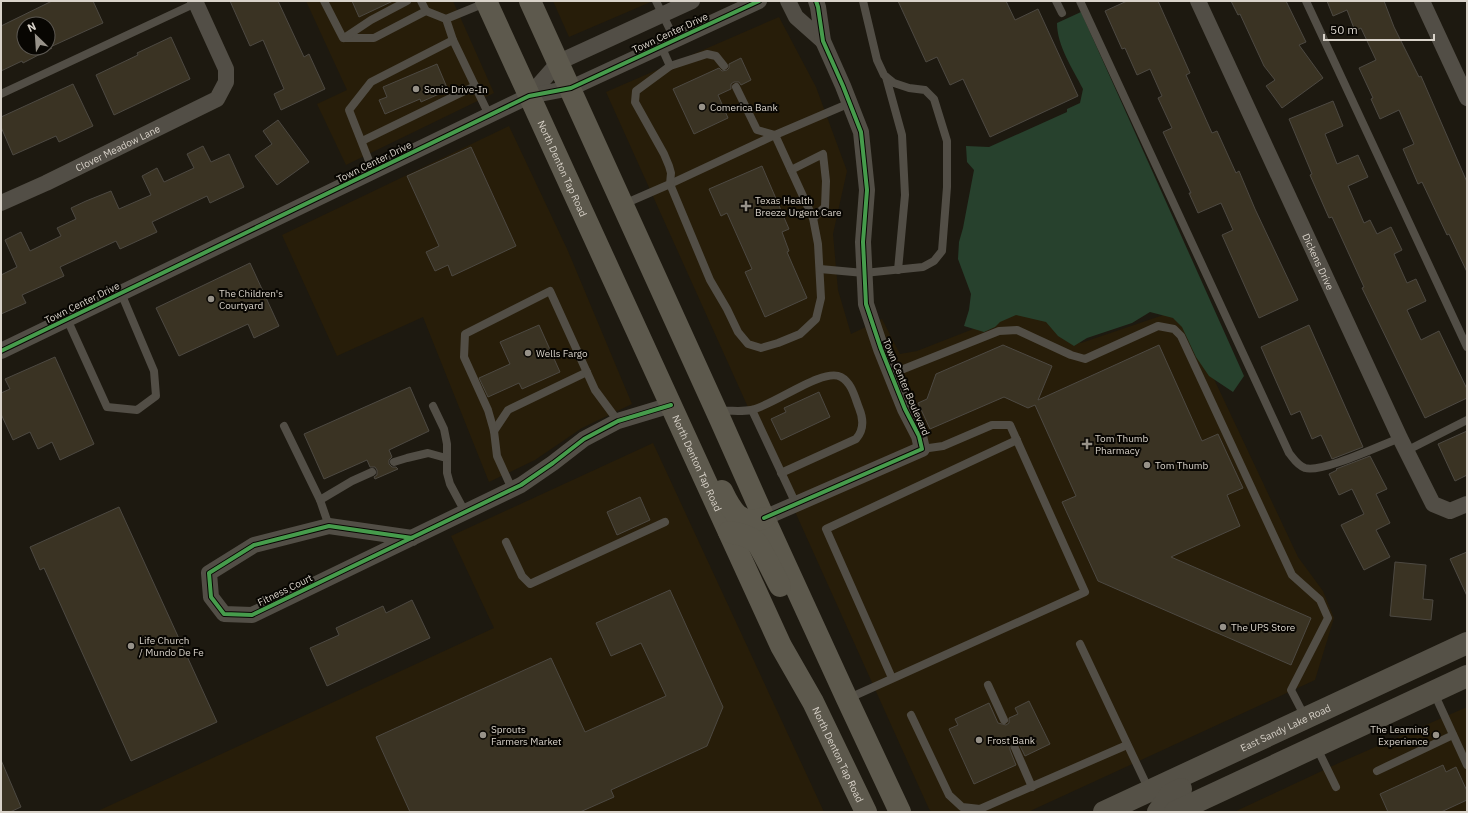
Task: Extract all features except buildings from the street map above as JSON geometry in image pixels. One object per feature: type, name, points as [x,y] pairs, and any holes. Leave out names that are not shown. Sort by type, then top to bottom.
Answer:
[{"type":"main road","points":[[530,1],[571,88],[820,642],[900,812]]},
{"type":"main road","name":"North Denton Tap Road","points":[[486,2],[781,646],[813,702],[866,812]]},
{"type":"main road","points":[[675,413],[703,450],[729,506],[734,513],[741,518],[750,521],[764,518]]},
{"type":"main road","points":[[729,532],[749,537],[757,543],[792,609],[820,642]]},
{"type":"main road","name":"East Sandy Lake Road","points":[[1104,812],[1467,643]]},
{"type":"main road","points":[[1175,812],[1433,692],[1466,679]]},
{"type":"main road","points":[[1305,718],[1317,746]]},
{"type":"main road","points":[[1158,812],[1171,794],[1201,778],[1213,762]]},
{"type":"street","name":"Town Center Drive","points":[[529,96],[559,62],[660,8],[692,1]]},
{"type":"street","name":"Town Center Drive","points":[[1,350],[529,96],[571,88],[759,1]]},
{"type":"street","name":"Town Center Boulevard","points":[[788,1],[796,17],[823,41]]},
{"type":"street","name":"Town Center Boulevard","points":[[764,518],[922,449],[919,436],[905,409],[881,349],[866,304],[863,242],[867,190],[861,132],[823,41],[816,1]]},
{"type":"street","name":"Dickens Drive","points":[[1198,1],[1403,444],[1433,504],[1450,511],[1467,504]]},
{"type":"street","points":[[1422,1],[1467,98]]},
{"type":"street","name":"Clover Meadow Lane","points":[[1,203],[46,183],[217,99],[226,82],[226,70],[195,2]]},
{"type":"street","name":"Fitness Court","points":[[412,538],[329,526],[254,545],[209,573],[211,597],[224,614],[252,615],[412,538],[512,489],[521,485],[584,439],[618,421],[675,413]]},
{"type":"lane","points":[[324,1],[343,38]]},
{"type":"lane","points":[[343,38],[407,1]]},
{"type":"lane","points":[[421,1],[426,11],[446,19],[486,2]]},
{"type":"lane","points":[[863,1],[877,60],[886,76],[902,135],[905,195],[898,270]]},
{"type":"lane","points":[[1056,1],[1062,13]]},
{"type":"lane","points":[[1080,1],[1289,453],[1296,462],[1306,468],[1319,468],[1403,444],[1467,420]]},
{"type":"lane","points":[[1306,1],[1467,347]]},
{"type":"lane","points":[[1,94],[195,2]]},
{"type":"lane","points":[[660,8],[668,43],[670,66]]},
{"type":"lane","points":[[343,38],[374,38],[426,11]]},
{"type":"lane","points":[[446,19],[453,40],[489,115]]},
{"type":"lane","points":[[373,171],[349,110],[371,82],[453,40]]},
{"type":"lane","points":[[724,66],[716,56],[707,54],[670,66],[636,91],[635,102],[664,154],[671,173],[670,184],[710,280],[727,309],[738,332],[748,344],[761,348],[800,334],[816,319],[821,298],[818,244],[813,218],[775,135],[757,130],[736,87]]},
{"type":"lane","points":[[820,269],[864,273],[923,267],[934,261],[942,251],[947,187],[947,141],[934,99],[925,90],[909,88],[894,83],[886,76]]},
{"type":"lane","points":[[362,141],[475,86]]},
{"type":"lane","points":[[623,204],[657,190],[775,135],[850,103]]},
{"type":"lane","points":[[791,170],[823,154],[826,181],[825,207],[813,218]]},
{"type":"lane","points":[[512,489],[497,456],[494,430],[488,410],[464,357],[465,334],[550,291],[595,390],[618,421]]},
{"type":"lane","points":[[67,319],[107,407],[137,410],[156,396],[154,371],[121,293]]},
{"type":"lane","points":[[891,374],[999,331],[1017,330],[1071,355],[1085,359],[1158,326],[1174,329],[1181,336],[1292,575],[1320,600],[1328,618],[1291,690],[1305,718]]},
{"type":"lane","points":[[494,430],[508,410],[587,372]]},
{"type":"lane","points":[[717,411],[752,410],[820,378],[833,375],[842,378],[851,388],[863,421],[861,434],[856,439],[781,473]]},
{"type":"lane","points":[[433,406],[444,429],[447,444],[447,473],[450,484],[465,512]]},
{"type":"lane","points":[[752,410],[796,504]]},
{"type":"lane","points":[[847,699],[1085,592],[1010,425],[992,425],[943,446],[922,449]]},
{"type":"lane","points":[[284,426],[320,500],[329,526]]},
{"type":"lane","points":[[892,678],[826,529],[1017,440]]},
{"type":"lane","points":[[394,462],[428,454],[446,458]]},
{"type":"lane","points":[[320,500],[352,481],[372,472]]},
{"type":"lane","points":[[506,542],[522,576],[530,584],[665,522]]},
{"type":"lane","points":[[1080,644],[1149,791]]},
{"type":"lane","points":[[988,685],[1004,720]]},
{"type":"lane","points":[[1433,692],[1467,765]]},
{"type":"lane","points":[[911,715],[949,794],[962,807],[980,810],[1127,745]]},
{"type":"lane","points":[[1377,771],[1453,735]]},
{"type":"lane","points":[[1317,746],[1336,787]]},
{"type":"lane","points":[[1016,748],[1032,787]]},
{"type":"shaded area","points":[[306,1],[453,1],[494,93],[346,165],[317,104],[347,90]]},
{"type":"shaded area","points":[[553,1],[653,1],[569,37]]},
{"type":"shaded area","points":[[779,17],[816,87],[847,171],[833,234],[838,290],[851,334],[882,319],[900,354],[917,351],[986,324],[1010,311],[1049,321],[1081,343],[1181,309],[1298,557],[1323,591],[1334,618],[1315,680],[1028,812],[932,812],[929,809],[606,92]]},
{"type":"shaded area","points":[[509,126],[568,251],[632,404],[582,428],[535,460],[489,482],[423,317],[337,356],[282,235]]},
{"type":"shaded area","points":[[653,443],[824,812],[100,812],[100,810],[494,628],[451,536]]},
{"type":"shaded area","name":"The Learning Experience","points":[[1467,707],[1467,812],[1234,812],[1341,762]]},
{"type":"green space","points":[[1081,12],[1244,376],[1233,392],[1209,376],[1196,357],[1182,327],[1173,318],[1150,312],[1132,323],[1087,338],[1074,346],[1058,336],[1046,322],[1016,315],[1000,322],[995,327],[984,332],[964,326],[969,310],[971,294],[958,259],[959,242],[974,170],[967,162],[966,146],[989,147],[1067,112],[1067,109],[1080,103],[1083,89],[1063,49],[1057,23]]},
{"type":"cycle path","points":[[1,351],[529,96],[571,88],[759,1]]},
{"type":"cycle path","points":[[764,518],[922,449],[919,436],[905,409],[881,349],[866,304],[863,242],[867,190],[861,132],[823,41],[816,1]]},
{"type":"cycle path","points":[[412,538],[329,526],[254,545],[209,573],[211,597],[224,614],[252,615],[521,485],[584,439],[618,421],[671,405]]},
{"type":"place","name":"Sonic Drive-In","points":[[416,89]]},
{"type":"place","name":"Comerica Bank","points":[[702,107]]},
{"type":"place","name":"Texas Health Breeze Urgent Care","points":[[746,206]]},
{"type":"place","name":"The Children's Courtyard","points":[[211,299]]},
{"type":"place","name":"Wells Fargo","points":[[528,353]]},
{"type":"place","name":"Tom Thumb Pharmacy","points":[[1087,444]]},
{"type":"place","name":"Tom Thumb","points":[[1147,465]]},
{"type":"place","name":"The UPS Store","points":[[1223,627]]},
{"type":"place","name":"Life Church / Mundo De Fe","points":[[131,646]]},
{"type":"place","name":"Sprouts Farmers Market","points":[[483,735]]},
{"type":"place","name":"The Learning Experience","points":[[1436,735]]},
{"type":"place","name":"Frost Bank","points":[[979,740]]}]
